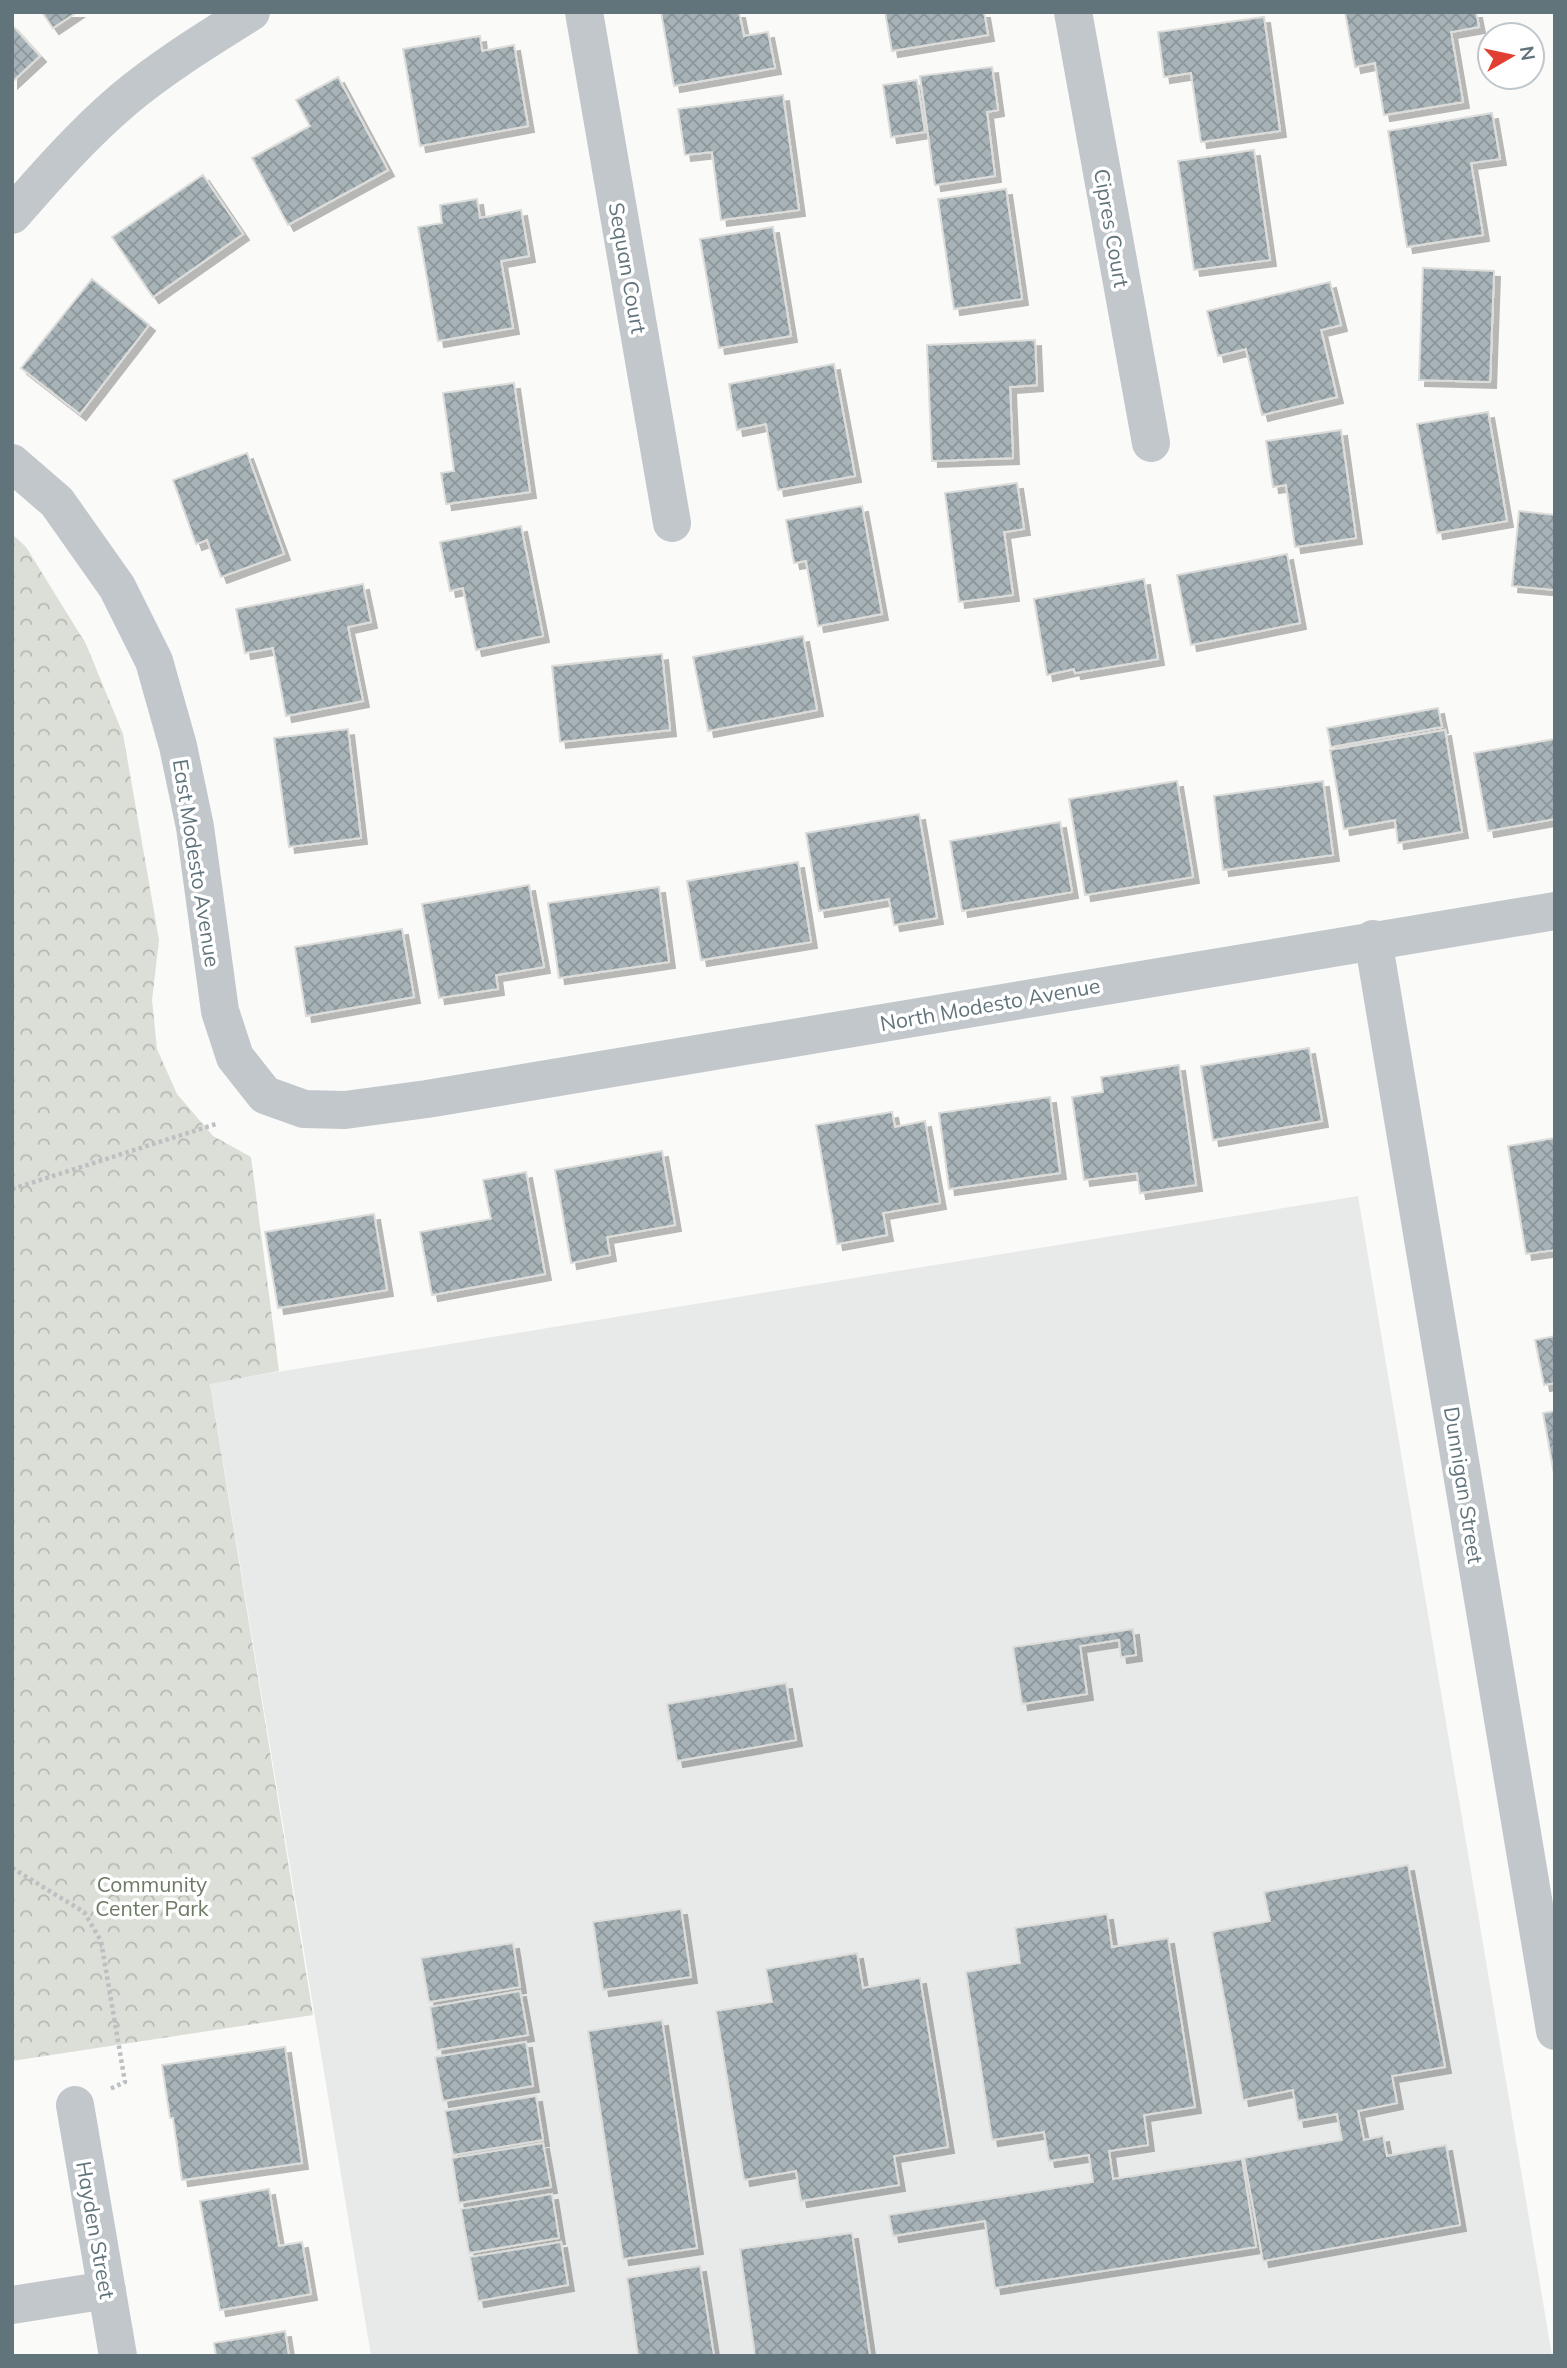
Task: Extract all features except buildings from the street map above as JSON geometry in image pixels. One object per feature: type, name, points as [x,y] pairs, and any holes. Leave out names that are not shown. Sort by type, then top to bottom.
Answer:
[{"type":"street","points":[[12,215],[50,172],[124,100],[206,39],[251,12]]},
{"type":"street","name":"Sequan Court","points":[[584,12],[673,523]]},
{"type":"street","name":"Cipres Court","points":[[1073,12],[1151,443]]},
{"type":"street","name":"East Modesto Avenue","points":[[12,463],[57,502],[117,587],[154,661],[178,746],[195,827],[220,1011],[234,1057],[265,1095],[304,1109],[345,1110],[426,1099]]},
{"type":"street","name":"North Modesto Avenue","points":[[426,1099],[1373,939],[1555,911]]},
{"type":"street","name":"Dunnigan Street","points":[[1373,939],[1555,2031]]},
{"type":"street","name":"Hayden Street","points":[[75,2105],[118,2356]]},
{"type":"street","points":[[12,2305],[107,2290]]},
{"type":"path","points":[[12,1189],[216,1124]]},
{"type":"path","points":[[12,1868],[84,1912],[101,1941],[125,2082],[75,2105]]},
{"type":"shaded area","points":[[1358,1196],[1552,2356],[371,2356],[210,1383]]},
{"type":"green space","name":"Community Center Park","points":[[12,534],[26,547],[86,644],[123,734],[159,940],[152,1000],[157,1049],[177,1094],[213,1136],[251,1157],[279,1371],[210,1384],[313,2015],[12,2061]]}]
